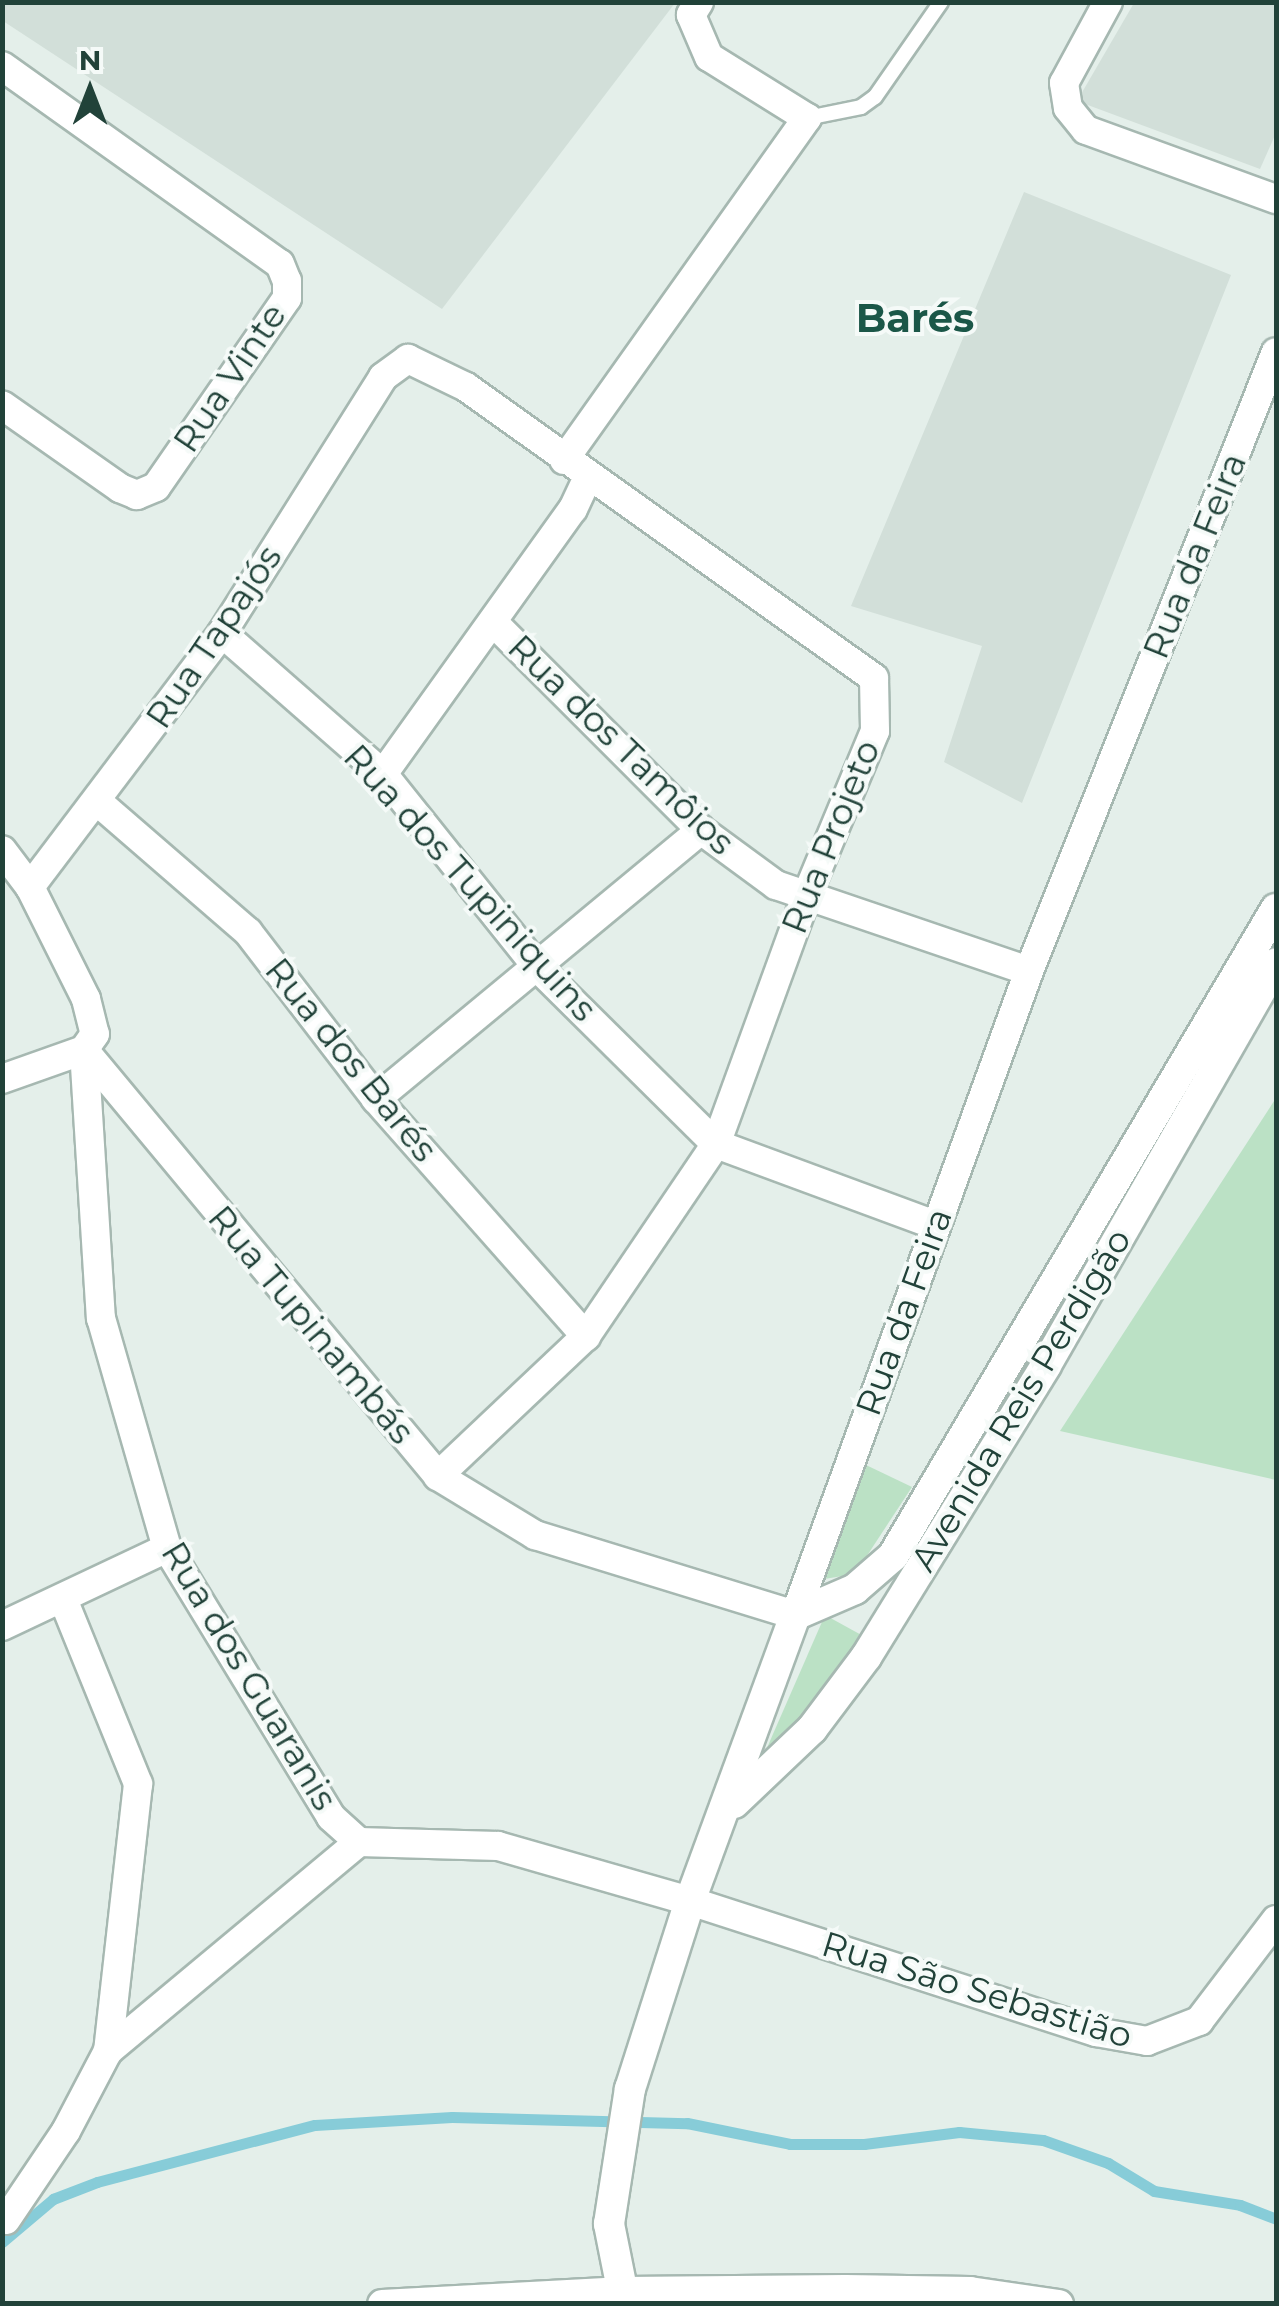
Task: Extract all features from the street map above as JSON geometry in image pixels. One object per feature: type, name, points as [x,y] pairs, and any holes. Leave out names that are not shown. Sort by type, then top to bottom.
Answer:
[{"type":"street","points":[[564,460],[807,118],[710,57],[691,16],[700,2]]},
{"type":"street","points":[[1108,2],[1064,84],[1068,108],[1086,130],[1276,199]]},
{"type":"street","name":"Rua Vinte","points":[[2,66],[280,264],[288,298],[156,487],[137,495],[120,488],[2,405]]},
{"type":"street","name":"Rua da Feira","points":[[624,2297],[608,2224],[617,2152],[630,2089],[690,1901],[729,1809],[935,1225],[1030,971],[1276,352]]},
{"type":"street","name":"Rua Projeto","points":[[384,376],[408,359],[437,368],[874,678],[875,731],[806,897],[716,1144],[586,1336],[438,1476]]},
{"type":"street","name":"Rua Tapajós","points":[[30,887],[222,633],[384,376]]},
{"type":"street","points":[[384,774],[493,622],[588,477]]},
{"type":"street","name":"Rua dos Tamôios","points":[[493,622],[701,830],[776,885],[1030,971]]},
{"type":"street","name":"Rua dos Tupiniquins","points":[[222,633],[384,774],[538,968],[716,1144],[935,1225]]},
{"type":"street","name":"Rua dos Barés","points":[[98,802],[248,932],[376,1099],[586,1336]]},
{"type":"street","points":[[376,1099],[701,830]]},
{"type":"street","points":[[2,850],[30,887],[92,1014],[95,1034],[84,1050],[2,1079]]},
{"type":"street","name":"Avenida Reis Perdigão","points":[[729,1809],[812,1729],[866,1656],[1033,1358],[1276,909]]},
{"type":"street","name":"Avenida Reis Perdigão","points":[[795,1615],[880,1573],[1033,1358],[1276,964]]},
{"type":"street","name":"Rua Tupinambás","points":[[84,1050],[438,1476],[535,1535],[795,1615]]},
{"type":"street","name":"Rua dos Guaranis","points":[[84,1050],[101,1318],[167,1548],[331,1817],[359,1842],[498,1846],[690,1901]]},
{"type":"street","points":[[2,1626],[167,1548]]},
{"type":"street","points":[[6,2220],[66,2131],[108,2050],[138,1784],[64,1598]]},
{"type":"street","points":[[108,2050],[359,1842]]},
{"type":"street","name":"Rua São Sebastião","points":[[690,1901],[1096,2032],[1146,2041],[1199,2021],[1276,1920]]},
{"type":"street","points":[[382,2304],[970,2291],[1059,2304]]},
{"type":"lane","points":[[807,118],[861,108],[874,97],[942,2]]},
{"type":"shaded area","points":[[2,3],[675,3],[442,309],[3,21]]},
{"type":"shaded area","points":[[1134,3],[1276,3],[1276,133],[1260,169],[1077,101]]},
{"type":"shaded area","points":[[1024,192],[1231,275],[1022,803],[944,762],[982,646],[851,606]]},
{"type":"green space","points":[[1276,1098],[1276,1480],[1060,1431]]},
{"type":"green space","points":[[866,1465],[912,1487],[855,1574],[818,1580]]},
{"type":"green space","points":[[825,1615],[865,1637],[759,1766]]},
{"type":"waterway","points":[[2,2242],[53,2199],[97,2182],[315,2125],[452,2117],[687,2123],[790,2144],[864,2144],[959,2132],[1043,2140],[1108,2163],[1154,2191],[1240,2205],[1276,2219]]},
{"type":"district","name":"Barés","points":[[915,318]]}]
